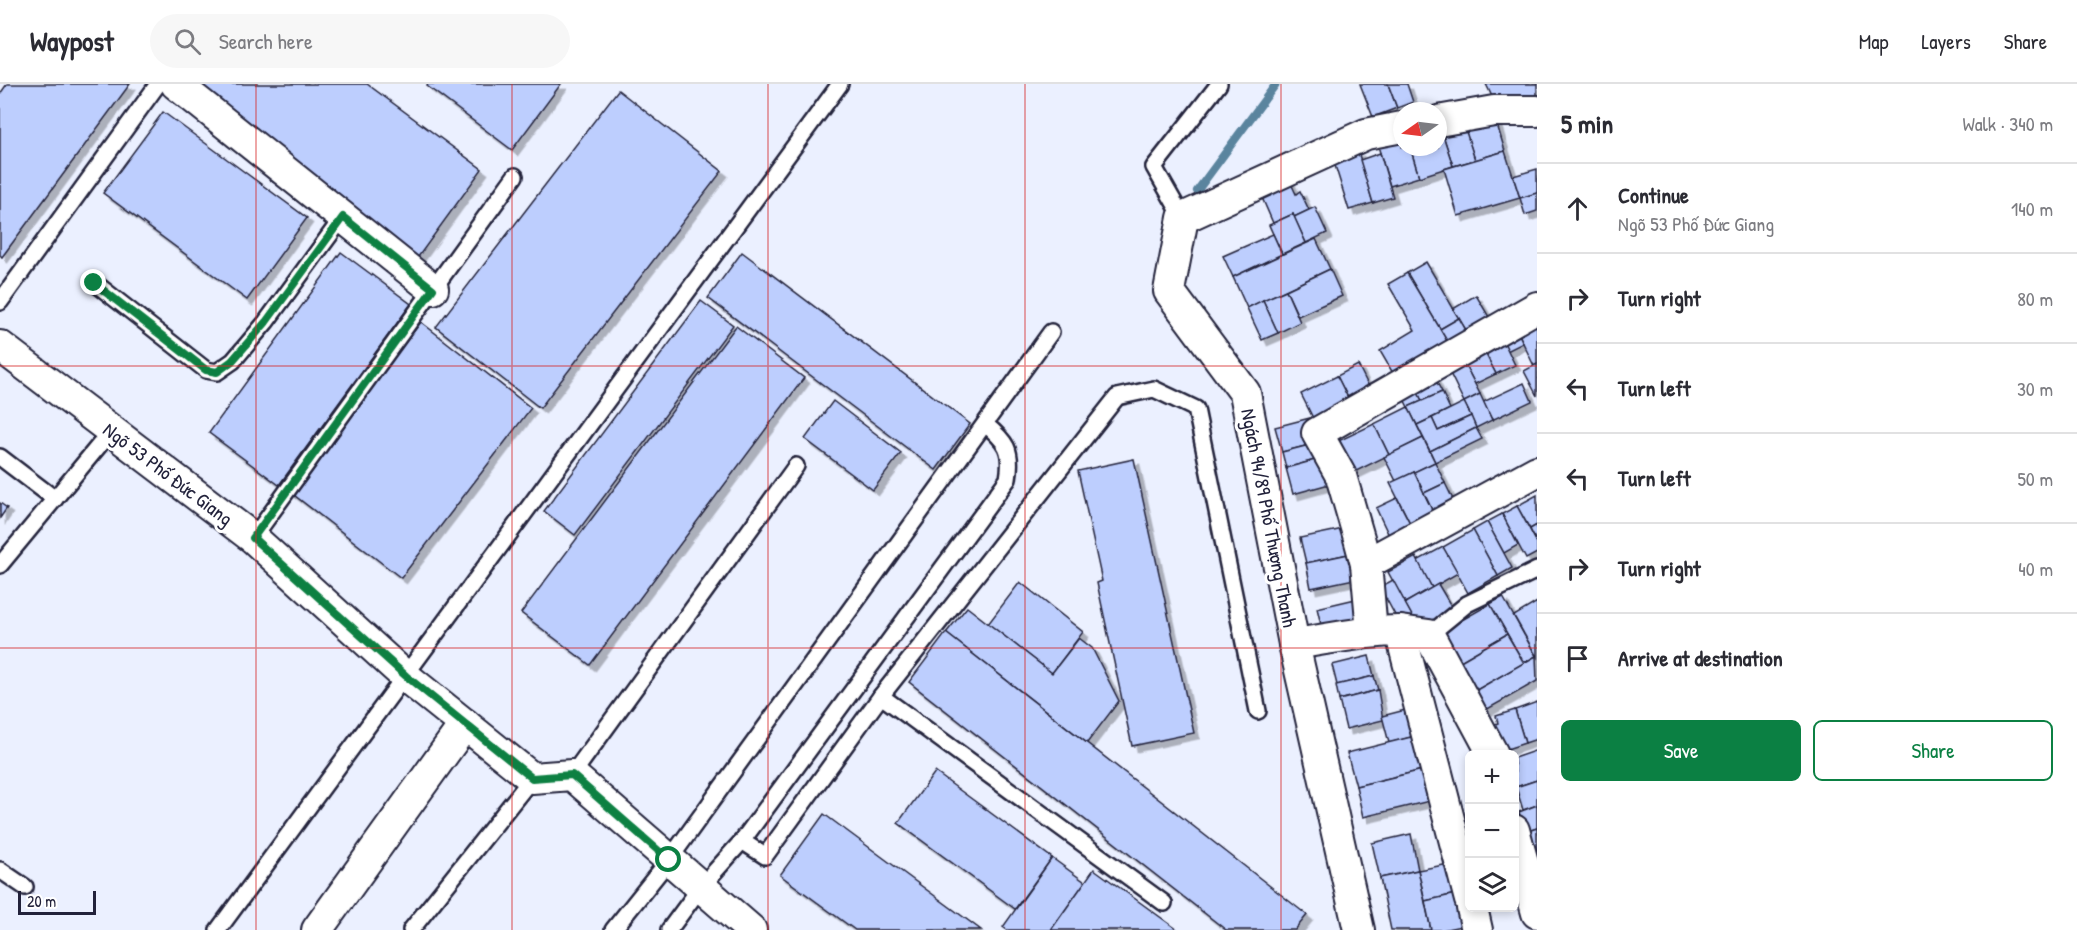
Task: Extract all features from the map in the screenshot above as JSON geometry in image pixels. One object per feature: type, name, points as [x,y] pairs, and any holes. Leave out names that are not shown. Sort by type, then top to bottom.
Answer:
[{"type":"street","points":[[176,84],[433,289]]},
{"type":"street","points":[[1447,119],[1494,111],[1537,111]]},
{"type":"street","points":[[1183,218],[1366,134],[1393,129]]},
{"type":"street","name":"Ngách 94/89 Phố Thượng Thanh","points":[[1183,218],[1169,291],[1245,393],[1294,644],[1359,930]]},
{"type":"street","points":[[1489,750],[1400,632],[1366,564],[1341,476],[1317,433],[1537,307]]},
{"type":"street","name":"Ngõ 53 Phố Đức Giang","points":[[0,346],[253,538],[406,676],[532,778]]},
{"type":"street","points":[[1366,564],[1537,471]]},
{"type":"street","points":[[1294,644],[1400,632]]},
{"type":"street","points":[[1400,632],[1465,881]]},
{"type":"street","points":[[317,930],[465,724]]},
{"type":"street","points":[[532,778],[572,775],[751,930]]},
{"type":"street","points":[[1519,845],[1537,913]]},
{"type":"street","points":[[1473,912],[1477,930]]},
{"type":"lane","points":[[0,302],[158,84]]},
{"type":"lane","points":[[218,930],[840,84]]},
{"type":"lane","points":[[1183,218],[1154,167],[1219,84]]},
{"type":"lane","points":[[253,538],[515,176]]},
{"type":"lane","points":[[94,283],[206,370],[217,372],[232,361],[266,322],[343,217]]},
{"type":"lane","points":[[613,930],[669,860],[1051,332]]},
{"type":"lane","points":[[742,841],[765,856],[881,696],[1117,397],[1154,389],[1196,409],[1258,711]]},
{"type":"lane","points":[[669,930],[700,888],[742,841],[1008,479],[1011,460],[1003,439],[985,424]]},
{"type":"lane","points":[[0,565],[111,431]]},
{"type":"lane","points":[[0,457],[55,499]]},
{"type":"lane","points":[[572,775],[796,466]]},
{"type":"lane","points":[[1400,632],[1467,604],[1537,570]]},
{"type":"lane","points":[[881,696],[1164,903]]},
{"type":"lane","points":[[411,930],[532,778]]},
{"type":"lane","points":[[0,870],[25,887]]},
{"type":"building","points":[[7,84],[130,84],[2,257],[0,255],[0,94]]},
{"type":"building","points":[[188,84],[367,84],[482,169],[418,257]]},
{"type":"building","points":[[428,84],[561,84],[512,150],[427,86]]},
{"type":"building","points":[[1360,84],[1388,84],[1395,102],[1393,110],[1373,117]]},
{"type":"building","points":[[1388,84],[1407,84],[1413,102],[1395,102]]},
{"type":"building","points":[[1486,84],[1537,84],[1537,109],[1498,109]]},
{"type":"building","points":[[618,90],[722,171],[540,408],[436,327]]},
{"type":"building","points":[[163,112],[307,218],[247,300],[103,193]]},
{"type":"building","points":[[1496,121],[1505,151],[1475,160],[1465,130]]},
{"type":"building","points":[[1463,122],[1475,160],[1453,166],[1447,148],[1447,127]]},
{"type":"building","points":[[1393,141],[1393,156],[1413,156],[1419,177],[1390,186],[1378,146]]},
{"type":"building","points":[[1447,148],[1453,166],[1419,177],[1413,156],[1447,156]]},
{"type":"building","points":[[1358,151],[1373,203],[1349,210],[1333,159]]},
{"type":"building","points":[[1505,151],[1520,198],[1458,216],[1444,169]]},
{"type":"building","points":[[1380,153],[1393,197],[1373,203],[1360,160]]},
{"type":"building","points":[[1537,169],[1537,193],[1520,198],[1513,176]]},
{"type":"building","points":[[1289,179],[1296,194],[1300,191],[1309,210],[1273,223],[1260,193]]},
{"type":"building","points":[[1537,193],[1537,211],[1525,215],[1520,198]]},
{"type":"building","points":[[1315,207],[1327,233],[1306,243],[1294,217]]},
{"type":"building","points":[[1293,214],[1306,243],[1282,254],[1269,225]]},
{"type":"building","points":[[1273,234],[1282,254],[1233,277],[1223,256]]},
{"type":"building","points":[[1316,239],[1330,269],[1247,308],[1233,277]]},
{"type":"building","points":[[341,252],[411,304],[279,485],[209,433]]},
{"type":"building","points":[[742,252],[970,424],[936,470],[708,298]]},
{"type":"building","points":[[1426,262],[1459,318],[1440,329],[1407,273]]},
{"type":"building","points":[[1330,269],[1342,296],[1298,316],[1286,290]]},
{"type":"building","points":[[1407,273],[1448,342],[1394,375],[1380,351],[1415,330],[1388,284]]},
{"type":"building","points":[[1286,290],[1300,322],[1278,333],[1263,300]]},
{"type":"building","points":[[1476,295],[1489,317],[1466,330],[1453,309]]},
{"type":"building","points":[[1263,300],[1278,333],[1262,340],[1247,308]]},
{"type":"building","points":[[701,301],[733,325],[575,535],[544,511]]},
{"type":"building","points":[[1459,318],[1472,341],[1453,351],[1440,329]]},
{"type":"building","points":[[1537,318],[1537,364],[1534,366],[1516,328]]},
{"type":"building","points":[[421,322],[531,408],[401,578],[290,492]]},
{"type":"building","points":[[736,326],[804,378],[590,665],[521,613]]},
{"type":"building","points":[[1516,328],[1523,343],[1507,351],[1501,336]]},
{"type":"building","points":[[1501,336],[1515,365],[1496,374],[1481,345]]},
{"type":"building","points":[[1481,345],[1496,374],[1475,384],[1460,355]]},
{"type":"building","points":[[1460,355],[1480,394],[1464,402],[1445,363]]},
{"type":"building","points":[[1537,364],[1537,396],[1524,371]]},
{"type":"building","points":[[1358,365],[1372,393],[1351,404],[1337,376]]},
{"type":"building","points":[[1432,373],[1442,392],[1422,401],[1413,382]]},
{"type":"building","points":[[1337,376],[1351,404],[1315,422],[1301,394]]},
{"type":"building","points":[[1413,382],[1422,401],[1408,407],[1399,389]]},
{"type":"building","points":[[1524,383],[1532,401],[1492,420],[1483,402]]},
{"type":"building","points":[[1442,392],[1450,409],[1417,425],[1408,407]]},
{"type":"building","points":[[1480,394],[1492,420],[1476,428],[1464,402]]},
{"type":"building","points":[[833,401],[901,453],[873,490],[805,439]]},
{"type":"building","points":[[1464,402],[1471,416],[1438,431],[1432,418]]},
{"type":"building","points":[[1408,407],[1423,438],[1389,455],[1374,424]]},
{"type":"building","points":[[1471,416],[1476,428],[1430,451],[1417,425],[1432,418],[1438,431]]},
{"type":"building","points":[[1310,418],[1317,443],[1282,452],[1275,427]]},
{"type":"building","points":[[1374,424],[1389,455],[1346,476],[1330,445]]},
{"type":"building","points":[[1476,428],[1482,439],[1435,462],[1430,451]]},
{"type":"building","points":[[1423,438],[1435,462],[1396,481],[1384,457]]},
{"type":"building","points":[[1321,442],[1326,457],[1286,468],[1282,452]]},
{"type":"building","points":[[1326,457],[1333,483],[1293,494],[1286,468]]},
{"type":"building","points":[[1134,459],[1194,733],[1132,746],[1097,583],[1102,581],[1078,471]]},
{"type":"building","points":[[1435,462],[1445,483],[1424,493],[1414,472]]},
{"type":"building","points":[[1414,472],[1438,522],[1415,533],[1390,483]]},
{"type":"building","points":[[1445,483],[1459,512],[1438,522],[1424,493]]},
{"type":"building","points":[[1537,495],[1537,525],[1530,529],[1517,506]]},
{"type":"building","points":[[1397,498],[1415,533],[1393,544],[1376,508]]},
{"type":"building","points":[[0,503],[7,508],[0,518]]},
{"type":"building","points":[[1517,506],[1537,543],[1537,553],[1526,559],[1502,514]]},
{"type":"building","points":[[1502,514],[1518,545],[1504,553],[1487,522]]},
{"type":"building","points":[[1487,522],[1512,568],[1498,576],[1473,530]]},
{"type":"building","points":[[1537,525],[1537,543],[1530,529]]},
{"type":"building","points":[[1353,527],[1358,552],[1306,563],[1300,538]]},
{"type":"building","points":[[1473,530],[1498,576],[1468,593],[1443,547]]},
{"type":"building","points":[[1443,547],[1458,573],[1432,588],[1417,561]]},
{"type":"building","points":[[1358,552],[1364,577],[1311,588],[1306,563]]},
{"type":"building","points":[[1416,557],[1432,588],[1405,603],[1388,572]]},
{"type":"building","points":[[1393,580],[1416,623],[1403,630],[1380,587]]},
{"type":"building","points":[[1020,582],[1083,632],[1052,673],[988,624]]},
{"type":"building","points":[[1438,584],[1454,611],[1420,630],[1405,603]]},
{"type":"building","points":[[1364,597],[1370,622],[1323,633],[1317,608]]},
{"type":"building","points":[[1503,597],[1536,656],[1524,663],[1490,604]]},
{"type":"building","points":[[1537,602],[1537,657],[1514,616]]},
{"type":"building","points":[[1490,604],[1507,634],[1457,663],[1439,633]]},
{"type":"building","points":[[967,607],[1052,673],[1079,638],[1092,648],[1119,701],[1087,743],[946,633]]},
{"type":"building","points":[[946,633],[1307,915],[1295,930],[1226,930],[909,682]]},
{"type":"building","points":[[1507,634],[1524,663],[1473,692],[1457,663]]},
{"type":"building","points":[[1369,656],[1374,676],[1337,685],[1332,665]]},
{"type":"building","points":[[1536,656],[1537,681],[1484,711],[1473,692]]},
{"type":"building","points":[[1374,676],[1378,690],[1339,700],[1336,685]]},
{"type":"building","points":[[1378,690],[1383,720],[1346,729],[1339,700]]},
{"type":"building","points":[[1537,702],[1537,739],[1525,743],[1515,710]]},
{"type":"building","points":[[1417,707],[1423,734],[1389,743],[1382,716]]},
{"type":"building","points":[[1515,710],[1525,743],[1504,750],[1495,750],[1492,725],[1498,723],[1496,716]]},
{"type":"building","points":[[1423,734],[1431,768],[1356,786],[1347,753]]},
{"type":"building","points":[[1537,750],[1537,780],[1519,786],[1519,756]]},
{"type":"building","points":[[1431,768],[1438,799],[1363,817],[1356,786]]},
{"type":"building","points":[[935,772],[1052,858],[1015,909],[898,823]]},
{"type":"building","points":[[1537,780],[1537,805],[1523,810],[1519,786]]},
{"type":"building","points":[[1537,805],[1537,828],[1525,832],[1519,812]]},
{"type":"building","points":[[824,814],[981,930],[855,930],[780,875]]},
{"type":"building","points":[[1537,828],[1537,851],[1532,853],[1525,832]]},
{"type":"building","points":[[1411,834],[1418,870],[1380,878],[1372,843]]},
{"type":"building","points":[[1052,858],[1085,882],[1051,930],[1007,930],[1003,927]]},
{"type":"building","points":[[1454,863],[1460,893],[1425,901],[1418,870]]},
{"type":"building","points":[[1094,869],[1178,930],[1051,930]]},
{"type":"building","points":[[1418,870],[1431,930],[1391,930],[1380,878]]},
{"type":"building","points":[[1460,893],[1466,925],[1431,930],[1425,901]]},
{"type":"waterway","points":[[1197,191],[1276,84]]},
{"type":"route","points":[[94,283],[206,370],[217,372],[232,361],[266,322],[343,217],[433,289],[253,538],[406,676],[532,778],[572,775],[669,860]]}]
